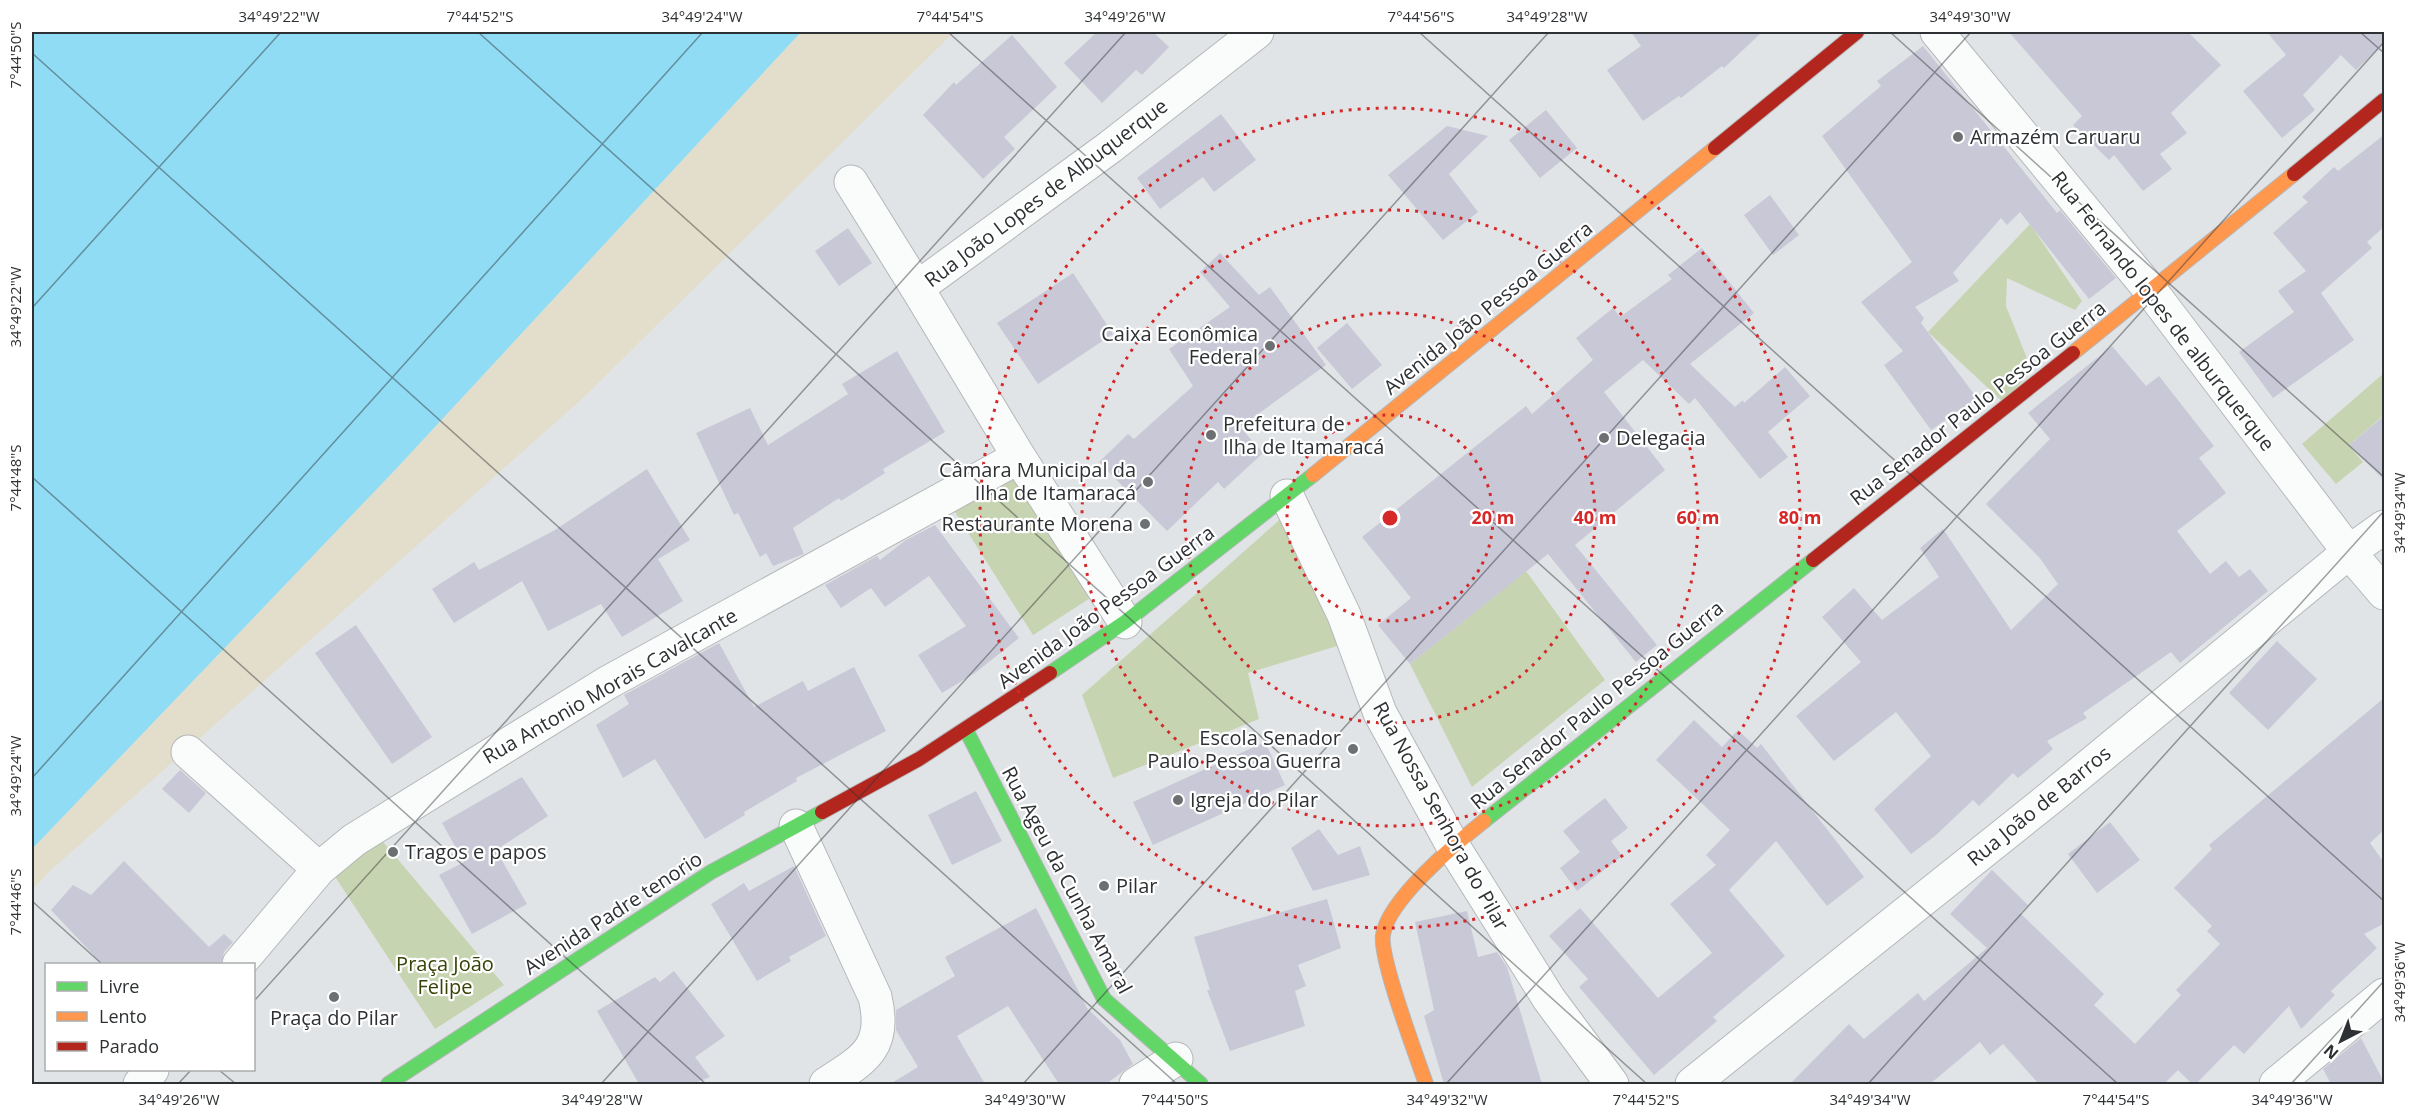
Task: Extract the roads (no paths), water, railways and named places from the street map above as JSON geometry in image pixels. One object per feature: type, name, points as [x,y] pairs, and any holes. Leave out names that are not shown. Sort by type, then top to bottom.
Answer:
[{"type":"street","name":"Rua João Lopes de Albuquerque","points":[[1125,622],[1019,457],[917,288],[1110,147],[1257,32]]},
{"type":"street","name":"Avenida João Pessoa Guerra","points":[[868,787],[966,730],[1125,622],[1287,496],[1857,32]]},
{"type":"street","name":"Rua Fernando lopes de alburquerque","points":[[1937,32],[2151,291],[2349,552],[2385,593]]},
{"type":"street","name":"Rua Senador Paulo Pessoa Guerra","points":[[1426,1084],[1388,967],[1382,937],[1390,912],[1453,846],[2151,291],[2385,100]]},
{"type":"street","points":[[851,182],[917,288]]},
{"type":"street","name":"Rua Antonio Morais Cavalcante","points":[[240,963],[319,869],[364,834],[607,683],[1019,457]]},
{"type":"street","name":"Rua Nossa Senhora do Pilar","points":[[1287,496],[1344,615],[1380,713],[1453,846],[1476,887],[1549,999],[1612,1084]]},
{"type":"street","name":"Rua João de Barros","points":[[1692,1084],[2059,791],[2349,552],[2385,527]]},
{"type":"street","name":"Rua Ageu da Cunha Amaral","points":[[966,730],[1104,999],[1134,1030],[1176,1059],[1201,1084]]},
{"type":"street","points":[[188,752],[319,869]]},
{"type":"street","name":"Avenida Padre tenorio","points":[[388,1084],[418,1062],[693,884],[868,787]]},
{"type":"street","points":[[796,826],[875,997],[880,1019],[877,1038],[866,1056],[826,1084]]},
{"type":"street","points":[[2276,1084],[2385,995]]},
{"type":"street","points":[[1136,1084],[1176,1059]]},
{"type":"street","points":[[140,1084],[151,1071]]},
{"type":"water","points":[[32,32],[801,32],[395,470],[32,849]]},
{"type":"place","name":"Armazém Caruaru","points":[[1958,137]]},
{"type":"place","name":"Caixa Econômica Federal","points":[[1270,346]]},
{"type":"place","name":"Prefeitura de Ilha de Itamaracá","points":[[1211,435]]},
{"type":"place","name":"Delegacia","points":[[1604,438]]},
{"type":"place","name":"Câmara Municipal da Ilha de Itamaracá","points":[[1148,482]]},
{"type":"place","name":"Restaurante Morena","points":[[1145,524]]},
{"type":"place","name":"Escola Senador Paulo Pessoa Guerra","points":[[1353,749]]},
{"type":"place","name":"Igreja do Pilar","points":[[1178,800]]},
{"type":"place","name":"Tragos e papos","points":[[393,852]]},
{"type":"place","name":"Pilar","points":[[1104,886]]},
{"type":"place","name":"Praça do Pilar","points":[[334,997]]},
{"type":"park label","name":"Praça João Felipe","points":[[445,976]]}]
